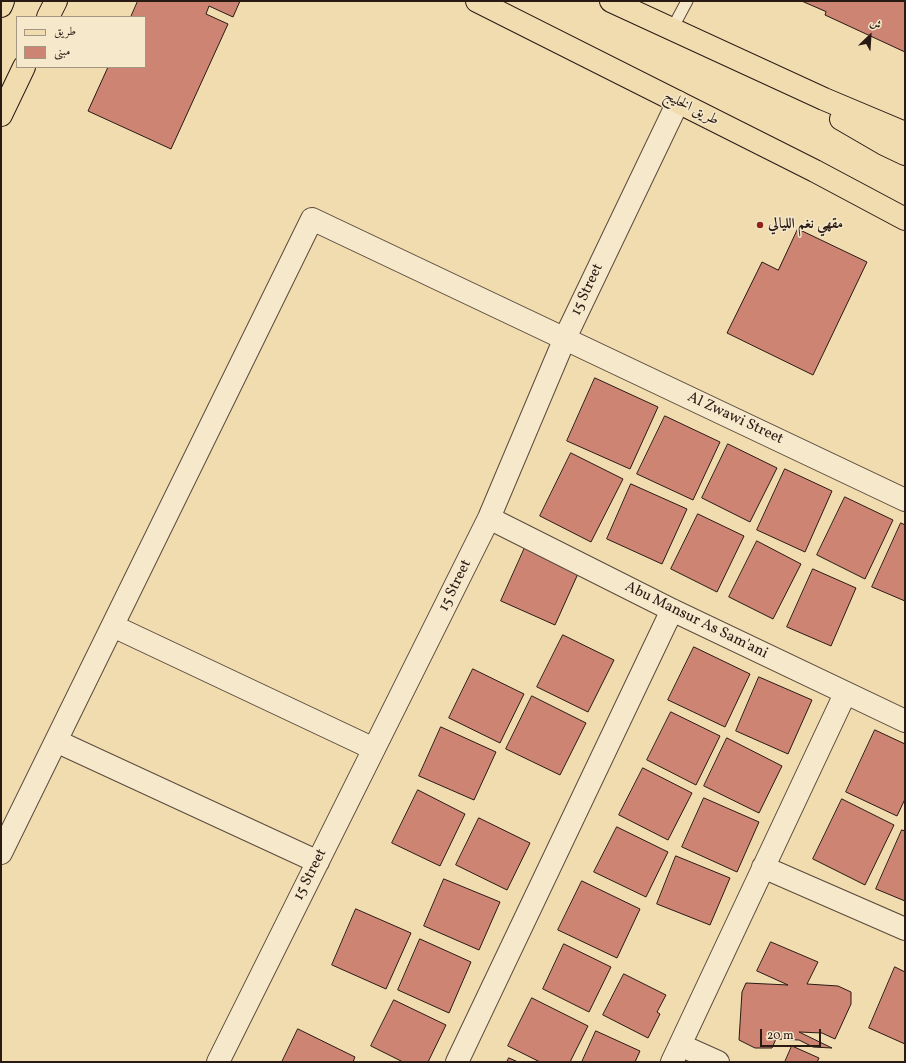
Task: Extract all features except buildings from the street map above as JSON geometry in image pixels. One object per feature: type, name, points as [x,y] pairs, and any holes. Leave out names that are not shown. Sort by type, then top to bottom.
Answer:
[{"type":"main road","points":[[48,16],[56,1]]},
{"type":"main road","name":"طريق الخليج","points":[[477,1],[815,171],[905,219]]},
{"type":"main road","points":[[611,1],[824,99],[905,134]]},
{"type":"main road","points":[[741,61],[884,144],[905,154]]},
{"type":"main road","points":[[1,115],[24,68]]},
{"type":"main road","points":[[815,171],[905,201]]},
{"type":"street","name":"15 Street","points":[[218,1062],[489,518],[565,338],[678,102]]},
{"type":"street","name":"Al Zwawi Street","points":[[112,626],[312,219],[905,500]]},
{"type":"street","name":"Abu Mansur As Sam'ani","points":[[489,518],[672,610],[845,694],[905,721]]},
{"type":"street","points":[[457,1062],[672,610]]},
{"type":"street","points":[[1,853],[112,626],[374,749]]},
{"type":"street","points":[[718,1062],[676,1053],[845,694]]},
{"type":"street","points":[[56,741],[318,862]]},
{"type":"street","points":[[764,867],[905,929]]},
{"type":"lane","points":[[672,29],[687,1]]},
{"type":"place","name":"مقهي نغم الليالي","points":[[760,225]]}]
